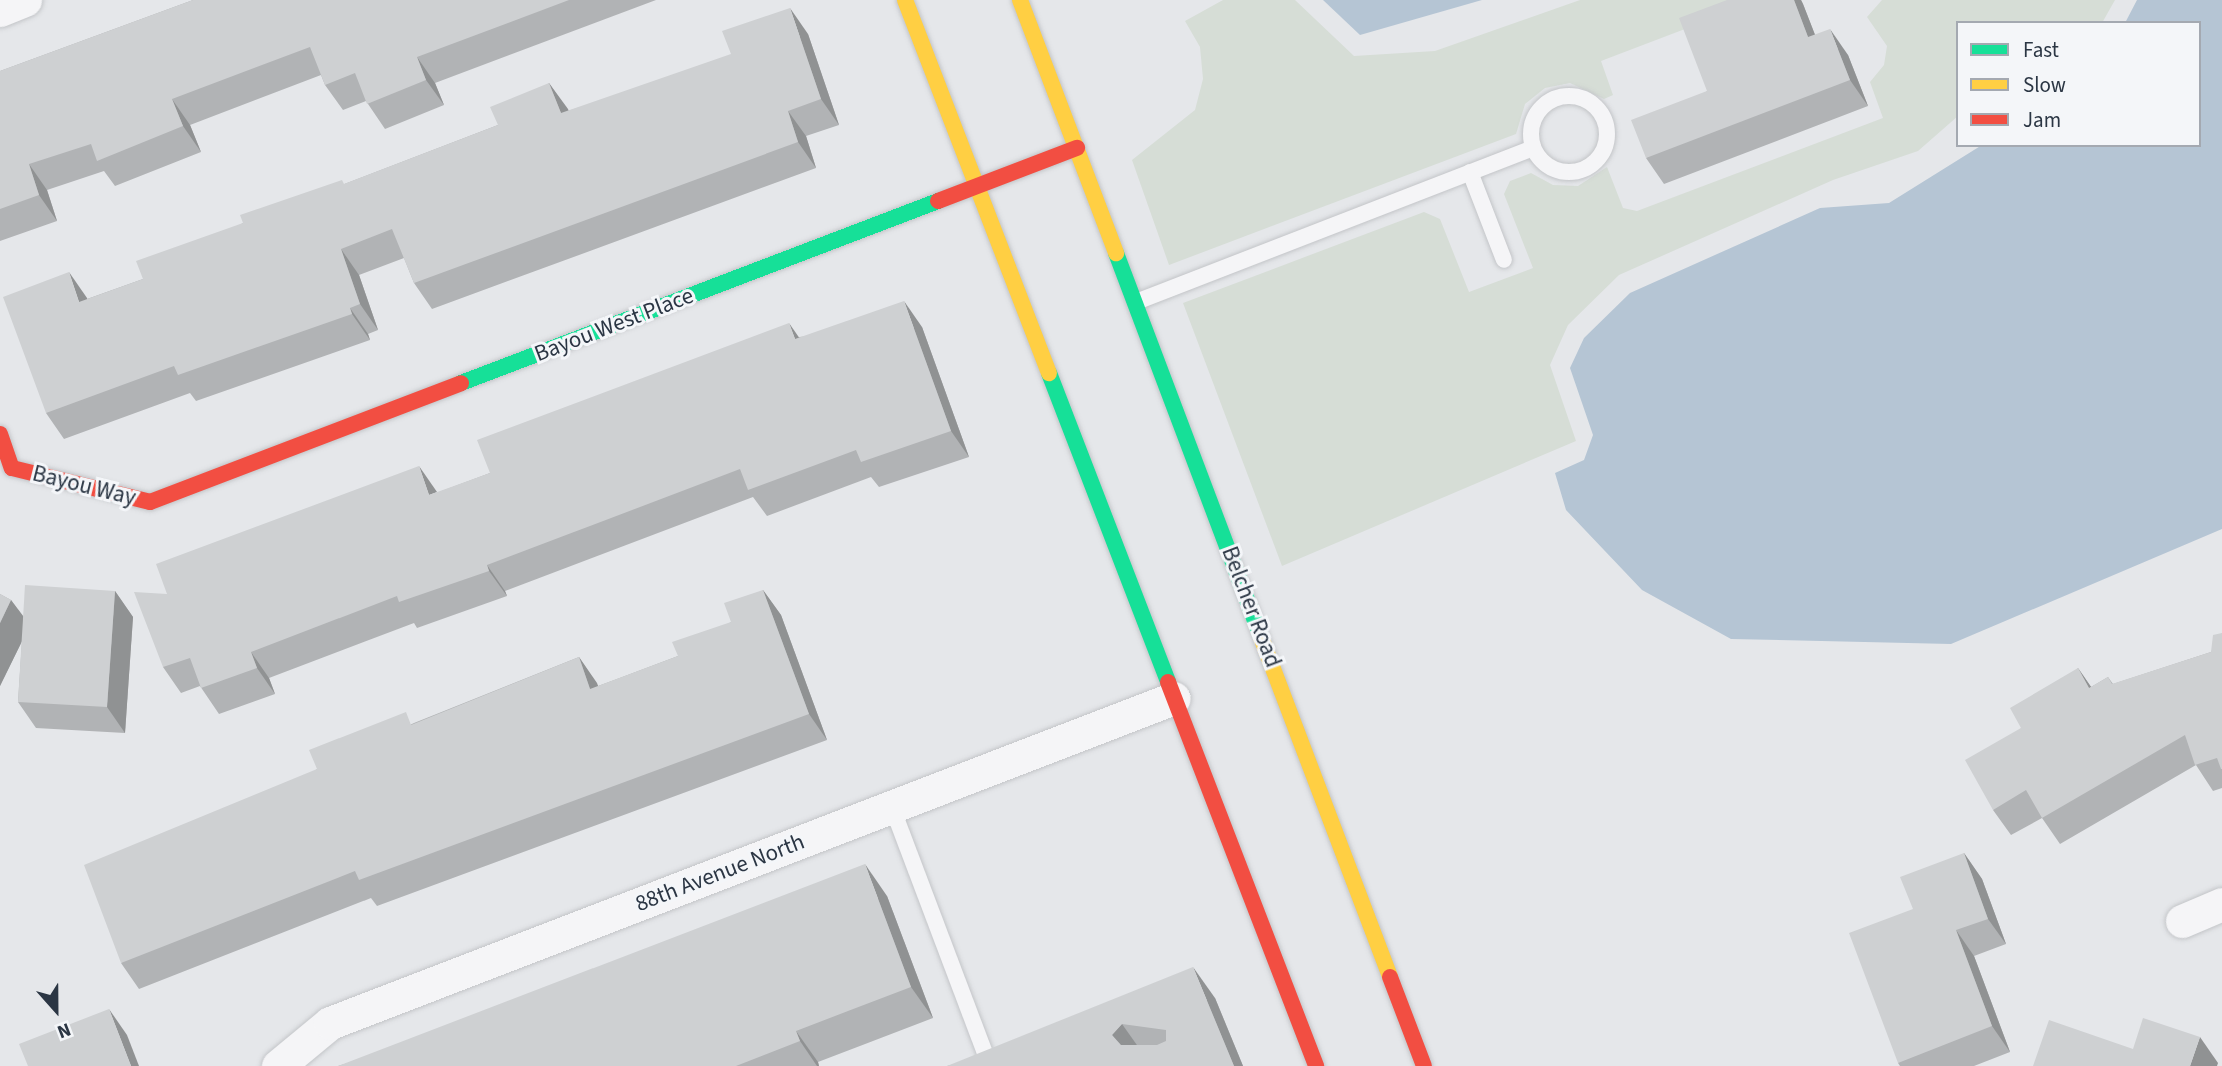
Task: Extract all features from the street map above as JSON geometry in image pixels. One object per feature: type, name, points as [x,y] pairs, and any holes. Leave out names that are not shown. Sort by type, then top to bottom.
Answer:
[{"type":"main road","points":[[905,0],[1316,1066]]},
{"type":"main road","name":"Belcher Road","points":[[1020,0],[1424,1066]]},
{"type":"main road","name":"Bayou West Place","points":[[150,502],[1077,148]]},
{"type":"main road","name":"Bayou Way","points":[[0,434],[12,468],[150,502]]},
{"type":"street","points":[[0,10],[25,0]]},
{"type":"street","name":"88th Avenue North","points":[[278,1066],[330,1023],[1174,698]]},
{"type":"street","points":[[2182,921],[2222,904]]},
{"type":"lane","points":[[1587,100],[1605,120],[1606,144],[1583,169],[1559,171],[1533,148],[1532,122],[1549,102],[1587,100]]},
{"type":"lane","points":[[1136,302],[1533,148]]},
{"type":"lane","points":[[1471,172],[1504,260]]},
{"type":"lane","points":[[892,807],[990,1066]]},
{"type":"shaded area","points":[[1223,0],[1295,0],[1354,56],[1435,51],[1580,0],[1761,0],[1601,61],[1613,95],[1604,99],[1570,83],[1545,88],[1525,104],[1516,134],[1169,265],[1132,160],[1195,110],[1203,79],[1200,47],[1185,21]]},
{"type":"shaded area","points":[[1882,0],[2115,0],[2103,21],[1956,21],[1956,118],[1918,151],[1833,180],[1619,275],[1568,325],[1550,365],[1576,441],[1282,566],[1183,303],[1424,212],[1440,219],[1469,292],[1533,268],[1504,194],[1510,181],[1531,173],[1553,185],[1578,186],[1607,167],[1623,208],[1637,211],[1883,118],[1870,82],[1884,65],[1887,46],[1867,17]]},
{"type":"water","points":[[1323,0],[1482,0],[1360,35]]},
{"type":"water","points":[[2137,0],[2222,0],[2222,529],[1951,644],[1731,639],[1642,590],[1566,510],[1555,473],[1584,460],[1593,435],[1570,368],[1584,338],[1630,293],[1820,208],[1889,203],[1979,147],[2201,147],[2201,21],[2126,21]]},
{"type":"building","points":[[193,0],[569,0],[417,57],[426,80],[367,104],[355,73],[325,85],[310,47],[172,99],[183,126],[97,161],[91,144],[29,164],[39,195],[0,209],[0,71]]},
{"type":"building","points":[[1727,0],[1794,0],[1808,37],[1830,29],[1850,80],[1646,158],[1631,120],[1707,91],[1679,18]]},
{"type":"building","points":[[790,8],[821,99],[788,111],[798,142],[414,283],[392,229],[341,249],[360,304],[350,308],[352,314],[178,375],[174,366],[46,413],[3,297],[69,272],[79,302],[143,279],[136,261],[243,223],[240,215],[342,180],[344,184],[498,125],[490,107],[549,83],[561,113],[731,54],[722,31]]},
{"type":"building","points":[[904,301],[951,431],[861,462],[856,450],[748,490],[740,469],[487,565],[489,571],[399,602],[397,596],[251,652],[257,668],[201,688],[190,658],[163,667],[134,592],[167,594],[156,564],[419,466],[429,495],[490,473],[477,440],[789,323],[795,339]]},
{"type":"building","points":[[25,585],[115,591],[107,707],[18,702]]},
{"type":"building","points":[[763,590],[809,714],[359,880],[355,871],[121,963],[84,865],[317,769],[309,750],[406,712],[411,725],[579,657],[590,689],[678,656],[672,642],[731,622],[724,603]]},
{"type":"building","points":[[0,594],[11,600],[0,623]]},
{"type":"building","points":[[2222,633],[2222,769],[2217,758],[2195,765],[2185,735],[2042,818],[2026,790],[1993,810],[1965,760],[2021,728],[2010,708],[2078,668],[2089,688],[2108,677],[2112,684],[2211,652],[2213,635]]},
{"type":"building","points":[[1964,853],[1988,919],[1956,930],[1992,1026],[1898,1063],[1849,933],[1913,909],[1900,877]]},
{"type":"building","points":[[865,864],[911,987],[796,1031],[800,1041],[736,1066],[338,1066]]},
{"type":"building","points":[[1193,967],[1234,1066],[947,1066]],"holes":[[[1122,1024],[1166,1030],[1166,1041],[1157,1045],[1121,1045],[1112,1035]]]},
{"type":"building","points":[[109,1009],[131,1066],[28,1066],[19,1044]]},
{"type":"building","points":[[2143,1018],[2200,1037],[2190,1066],[2033,1066],[2049,1020],[2133,1049]]},
{"type":"traffic: fast","points":[[461,383],[938,201]]},
{"type":"traffic: fast","points":[[1116,253],[1261,637]]},
{"type":"traffic: fast","points":[[1049,373],[1168,682]]},
{"type":"traffic: slow","points":[[905,0],[1049,373]]},
{"type":"traffic: slow","points":[[1020,0],[1116,253]]},
{"type":"traffic: slow","points":[[1261,637],[1390,977]]},
{"type":"traffic: jam","points":[[938,201],[1077,148]]},
{"type":"traffic: jam","points":[[0,434],[12,468],[150,502],[461,383]]},
{"type":"traffic: jam","points":[[1168,682],[1316,1066]]},
{"type":"traffic: jam","points":[[1390,977],[1424,1066]]}]
